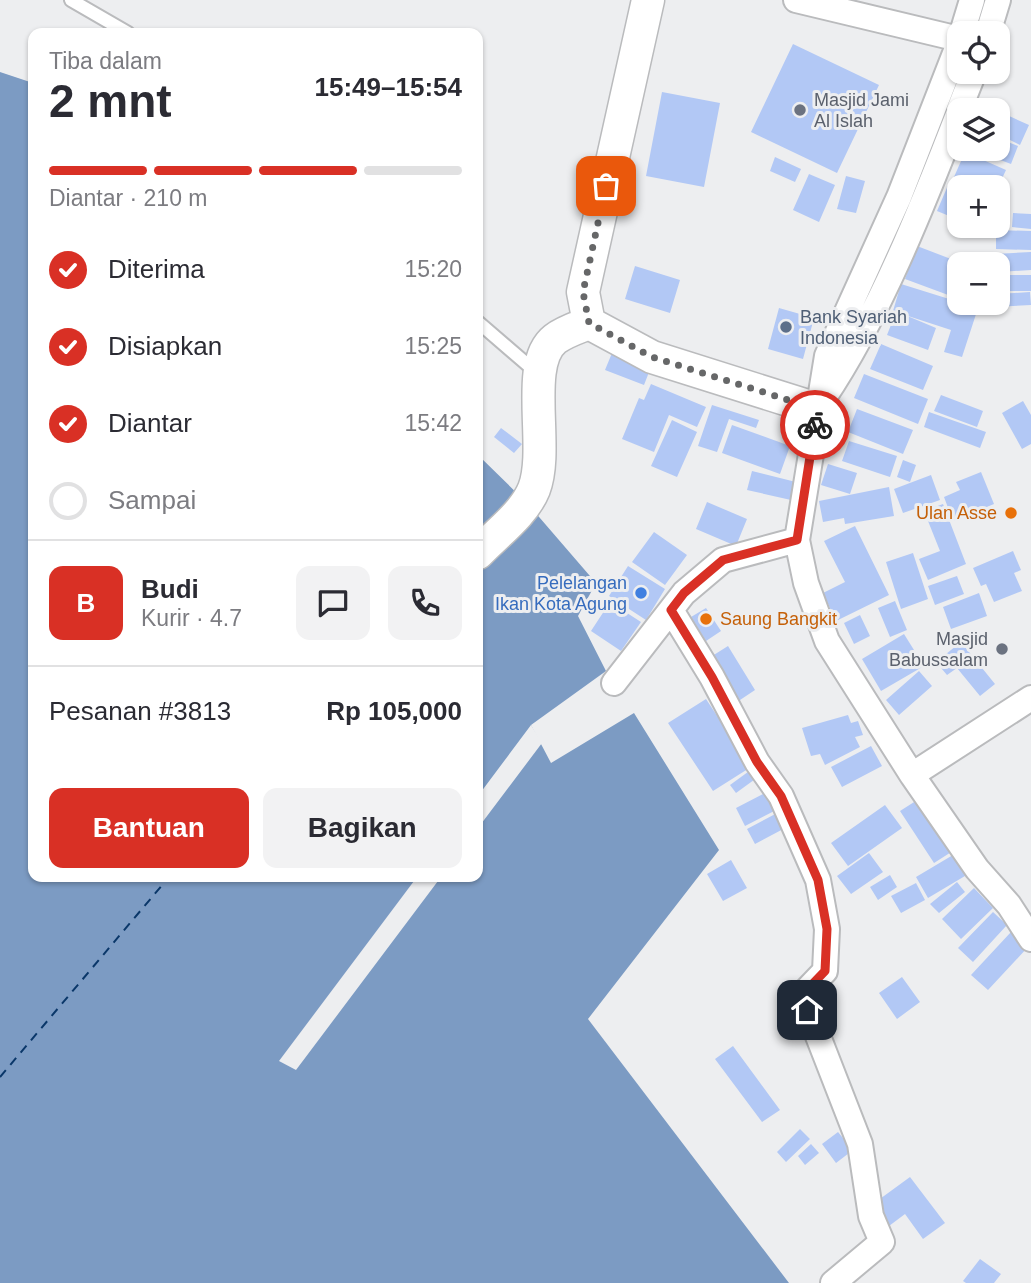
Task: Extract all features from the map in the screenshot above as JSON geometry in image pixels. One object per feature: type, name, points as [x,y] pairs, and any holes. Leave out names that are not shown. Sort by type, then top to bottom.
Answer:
[{"type":"street","points":[[589,323],[583,292],[648,0]]},
{"type":"street","points":[[796,0],[947,38]]},
{"type":"street","points":[[966,21],[972,0]]},
{"type":"street","points":[[992,21],[998,0]]},
{"type":"street","points":[[947,72],[899,197],[827,356],[797,540],[806,583],[827,641],[912,775],[977,869],[1009,905],[1031,939]]},
{"type":"street","points":[[817,409],[848,362],[932,182],[947,143]]},
{"type":"street","points":[[483,548],[527,503],[535,487],[542,440],[537,372],[554,340],[589,323]]},
{"type":"street","points":[[589,323],[652,357],[817,409]]},
{"type":"street","points":[[614,683],[684,593],[723,560],[797,540]]},
{"type":"street","points":[[671,610],[712,677],[757,762],[781,796],[818,880],[827,929],[825,971],[802,995],[860,1144],[871,1216],[881,1242],[834,1283]]},
{"type":"street","points":[[912,775],[1031,698]]},
{"type":"lane","points":[[71,0],[119,28]]},
{"type":"lane","points":[[483,326],[537,372]]},
{"type":"water","points":[[0,72],[28,81],[28,882],[483,882],[483,460],[527,503],[596,583],[578,616],[606,671],[531,725],[551,763],[634,713],[719,850],[588,1019],[789,1283],[0,1283]]},
{"type":"pier","points":[[531,725],[542,743],[483,821],[483,789]]},
{"type":"pier","points":[[413,882],[437,882],[296,1070],[279,1061]]},
{"type":"building","points":[[793,44],[879,85],[837,173],[751,132]]},
{"type":"building","points":[[662,92],[720,103],[704,187],[646,176]]},
{"type":"building","points":[[1010,116],[1029,125],[1020,145],[1010,140]]},
{"type":"building","points":[[1010,143],[1018,146],[1011,164],[1003,161],[1010,161]]},
{"type":"building","points":[[775,157],[801,169],[795,182],[770,171]]},
{"type":"building","points":[[961,161],[986,161],[1006,170],[1004,175],[955,175]]},
{"type":"building","points":[[809,174],[835,185],[819,222],[793,210]]},
{"type":"building","points":[[846,176],[865,181],[856,213],[837,209]]},
{"type":"building","points":[[947,188],[947,215],[937,211]]},
{"type":"building","points":[[1013,213],[1031,214],[1031,229],[1012,227]]},
{"type":"building","points":[[1010,230],[1031,231],[1031,250],[996,249],[996,238],[1010,238]]},
{"type":"building","points":[[917,246],[947,257],[947,295],[905,279]]},
{"type":"building","points":[[1031,252],[1031,270],[1010,271],[1010,253]]},
{"type":"building","points":[[635,266],[680,280],[670,313],[625,299]]},
{"type":"building","points":[[1010,275],[1031,275],[1031,291],[1010,291]]},
{"type":"building","points":[[901,284],[947,298],[947,315],[976,315],[962,357],[944,352],[951,330],[905,315],[936,328],[928,350],[887,335],[896,312],[893,311]]},
{"type":"building","points":[[1030,292],[1031,305],[1010,306],[1010,293]]},
{"type":"building","points":[[779,308],[814,318],[803,359],[768,349]]},
{"type":"building","points":[[881,344],[933,366],[923,390],[870,369]]},
{"type":"building","points":[[612,353],[651,367],[644,385],[605,370]]},
{"type":"building","points":[[864,374],[928,399],[918,424],[854,398]]},
{"type":"building","points":[[651,384],[706,407],[697,427],[669,415],[654,452],[622,439],[639,398],[644,400]]},
{"type":"building","points":[[941,395],[983,411],[977,427],[934,411]]},
{"type":"building","points":[[1023,401],[1031,415],[1031,444],[1022,449],[1002,413]]},
{"type":"building","points":[[712,405],[759,420],[756,428],[729,419],[717,452],[698,446]]},
{"type":"building","points":[[857,409],[913,430],[903,454],[848,432]]},
{"type":"building","points":[[929,412],[986,432],[980,448],[924,427]]},
{"type":"building","points":[[672,420],[697,432],[677,477],[651,466]]},
{"type":"building","points":[[732,425],[790,446],[780,474],[722,453]]},
{"type":"building","points":[[501,428],[522,444],[514,453],[494,437]]},
{"type":"building","points":[[849,441],[897,456],[890,477],[842,461]]},
{"type":"building","points":[[903,460],[916,465],[910,482],[897,477]]},
{"type":"building","points":[[828,464],[857,473],[850,494],[821,485]]},
{"type":"building","points":[[752,471],[796,482],[791,500],[747,490]]},
{"type":"building","points":[[981,472],[994,504],[953,521],[944,497],[960,490],[956,482]]},
{"type":"building","points":[[931,475],[940,500],[903,513],[894,489]]},
{"type":"building","points":[[889,487],[894,516],[845,524],[844,518],[823,522],[819,501]]},
{"type":"building","points":[[707,502],[747,519],[736,546],[696,529]]},
{"type":"building","points":[[943,504],[966,564],[928,580],[919,559],[940,551],[924,511]]},
{"type":"building","points":[[855,526],[889,595],[836,621],[823,593],[845,582],[824,541]]},
{"type":"building","points":[[654,532],[687,555],[665,585],[632,562]]},
{"type":"building","points":[[1013,551],[1021,570],[1014,573],[1022,591],[994,602],[986,584],[981,586],[973,568]]},
{"type":"building","points":[[913,553],[928,599],[901,609],[886,562]]},
{"type":"building","points":[[628,566],[665,589],[646,620],[609,596]]},
{"type":"building","points":[[957,576],[964,594],[935,605],[928,586]]},
{"type":"building","points":[[979,593],[987,616],[951,629],[943,607]]},
{"type":"building","points":[[895,601],[907,630],[890,637],[878,608]]},
{"type":"building","points":[[610,602],[641,622],[621,651],[591,631]]},
{"type":"building","points":[[706,608],[721,631],[706,641],[691,617]]},
{"type":"building","points":[[860,615],[870,636],[854,644],[844,623]]},
{"type":"building","points":[[904,634],[924,666],[881,691],[862,659]]},
{"type":"building","points":[[961,642],[995,684],[980,696],[957,668],[947,675],[936,662]]},
{"type":"building","points":[[728,646],[755,690],[737,702],[709,658]]},
{"type":"building","points":[[919,671],[932,686],[899,715],[886,700]]},
{"type":"building","points":[[706,699],[751,767],[713,791],[668,723]]},
{"type":"building","points":[[848,715],[851,723],[858,721],[863,735],[855,737],[860,747],[825,765],[820,754],[811,756],[802,728]]},
{"type":"building","points":[[871,746],[882,766],[842,787],[831,767]]},
{"type":"building","points":[[752,769],[758,777],[736,793],[730,785]]},
{"type":"building","points":[[773,789],[782,807],[745,826],[736,808]]},
{"type":"building","points":[[922,797],[956,849],[934,863],[900,811]]},
{"type":"building","points":[[885,805],[902,828],[848,866],[831,843]]},
{"type":"building","points":[[779,812],[787,827],[755,844],[747,829]]},
{"type":"building","points":[[958,852],[970,873],[928,898],[916,877]]},
{"type":"building","points":[[869,853],[883,872],[851,894],[837,876]]},
{"type":"building","points":[[731,860],[747,888],[723,901],[707,874]]},
{"type":"building","points":[[890,875],[897,887],[878,900],[870,887]]},
{"type":"building","points":[[957,882],[965,892],[939,913],[930,904]]},
{"type":"building","points":[[916,883],[925,900],[901,913],[891,896]]},
{"type":"building","points":[[974,888],[993,908],[961,939],[942,919]]},
{"type":"building","points":[[993,912],[1007,925],[973,962],[958,948]]},
{"type":"building","points":[[1011,932],[1028,947],[988,990],[971,975]]},
{"type":"building","points":[[902,977],[920,1002],[897,1019],[879,993]]},
{"type":"building","points":[[733,1046],[780,1110],[762,1122],[715,1059]]},
{"type":"building","points":[[800,1129],[810,1139],[786,1162],[777,1152]]},
{"type":"building","points":[[838,1132],[853,1150],[836,1163],[822,1144]]},
{"type":"building","points":[[811,1144],[819,1153],[805,1165],[798,1156]]},
{"type":"building","points":[[910,1177],[945,1223],[923,1239],[905,1214],[889,1226],[873,1204]]},
{"type":"building","points":[[980,1259],[1001,1274],[994,1283],[963,1281]]},
{"type":"ferry route","points":[[0,1077],[165,882]]},
{"type":"way so far","points":[[606,186],[583,292],[589,323],[652,357],[817,409],[815,425]]},
{"type":"place","name":"Masjid Jami Al Islah","points":[[800,110]]},
{"type":"place","name":"Bank Syariah Indonesia","points":[[786,327]]},
{"type":"place","name":"Ulan Asse","points":[[1011,513]]},
{"type":"place","name":"Pelelangan Ikan Kota Agung","points":[[641,593]]},
{"type":"place","name":"Saung Bangkit","points":[[706,619]]},
{"type":"place","name":"Masjid Babussalam","points":[[1002,649]]},
{"type":"route","points":[[807,1010],[802,995],[825,971],[827,929],[818,880],[781,796],[757,762],[712,677],[671,610],[684,593],[723,560],[797,540],[815,425]]}]
